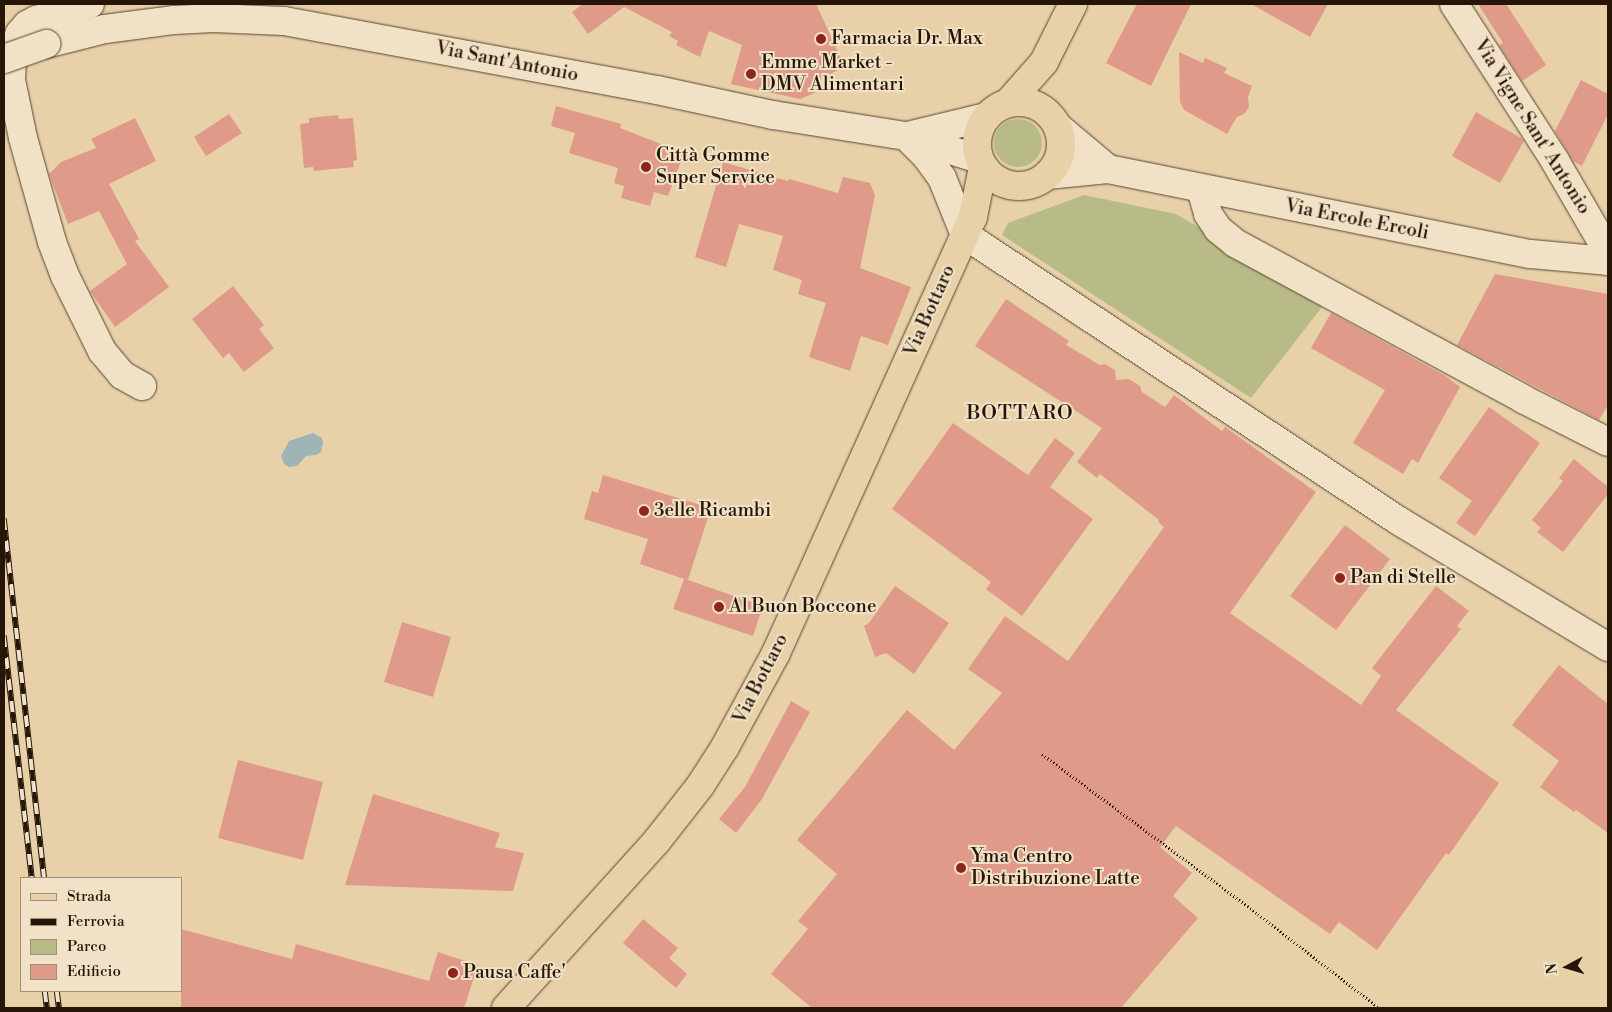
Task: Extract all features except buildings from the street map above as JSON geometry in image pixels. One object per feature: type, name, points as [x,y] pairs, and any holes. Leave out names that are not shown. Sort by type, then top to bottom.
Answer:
[{"type":"main road","points":[[1044,62],[1052,120],[1060,140],[1060,153],[1055,165],[1047,175],[1029,185],[1006,184],[993,178],[981,163],[977,137],[997,110],[1044,62],[1073,4]]},
{"type":"main road","points":[[997,110],[1028,103],[1052,120]]},
{"type":"main road","name":"Via Bottaro","points":[[506,1008],[656,842],[700,786],[726,747],[776,653],[969,226],[981,163]]},
{"type":"main road","points":[[969,226],[1019,186]]},
{"type":"street","points":[[90,4],[45,17],[27,25],[20,33],[12,49],[11,80],[23,138],[52,242],[64,276],[102,351],[122,376],[142,386]]},
{"type":"street","name":"Via Vigne Sant' Antonio","points":[[1454,4],[1555,161],[1608,252]]},
{"type":"street","name":"Via Sant'Antonio","points":[[4,59],[46,44],[174,12],[213,18],[292,22],[657,90],[773,115],[905,136],[981,163]]},
{"type":"street","name":"Via Sant'Antonio","points":[[905,136],[997,110]]},
{"type":"street","name":"Via Ercole Ercoli","points":[[1052,120],[1108,169]]},
{"type":"street","points":[[905,136],[926,156],[942,178],[955,205],[969,226],[1399,521],[1608,648]]},
{"type":"street","name":"Via Ercole Ercoli","points":[[1047,175],[1108,169],[1531,254],[1608,261]]},
{"type":"street","points":[[1201,189],[1208,214],[1218,229],[1235,243],[1523,399],[1608,442]]},
{"type":"path","points":[[1042,754],[1305,950],[1379,1008]]},
{"type":"green space","points":[[1018,119],[1027,121],[1035,126],[1040,134],[1042,143],[1040,152],[1035,160],[1027,165],[1018,167],[1009,165],[1001,160],[996,152],[994,143],[996,134],[1001,126],[1009,121]]},
{"type":"green space","points":[[1084,195],[1176,214],[1326,302],[1251,398],[1002,235],[1008,223]]},
{"type":"shaded area","points":[[313,433],[322,438],[321,452],[316,455],[306,456],[297,466],[289,467],[284,464],[281,456],[289,441]]},
{"type":"railway","points":[[4,519],[44,877]]},
{"type":"railway","points":[[4,636],[32,877]]},
{"type":"railway","points":[[45,992],[47,1008]]},
{"type":"railway","points":[[57,992],[59,1008]]},
{"type":"place","name":"Farmacia Dr. Max","points":[[821,39]]},
{"type":"place","name":"Emme Market - DMV Alimentari","points":[[751,74]]},
{"type":"place","name":"Città Gomme Super Service","points":[[646,167]]},
{"type":"place","name":"3elle Ricambi","points":[[644,511]]},
{"type":"place","name":"Pan di Stelle","points":[[1340,578]]},
{"type":"place","name":"Al Buon Boccone","points":[[719,607]]},
{"type":"place","name":"Yma Centro Distribuzione Latte","points":[[961,868]]},
{"type":"place","name":"Pausa Caffe'","points":[[453,973]]},
{"type":"district","name":"BOTTARO","points":[[1020,413]]}]
